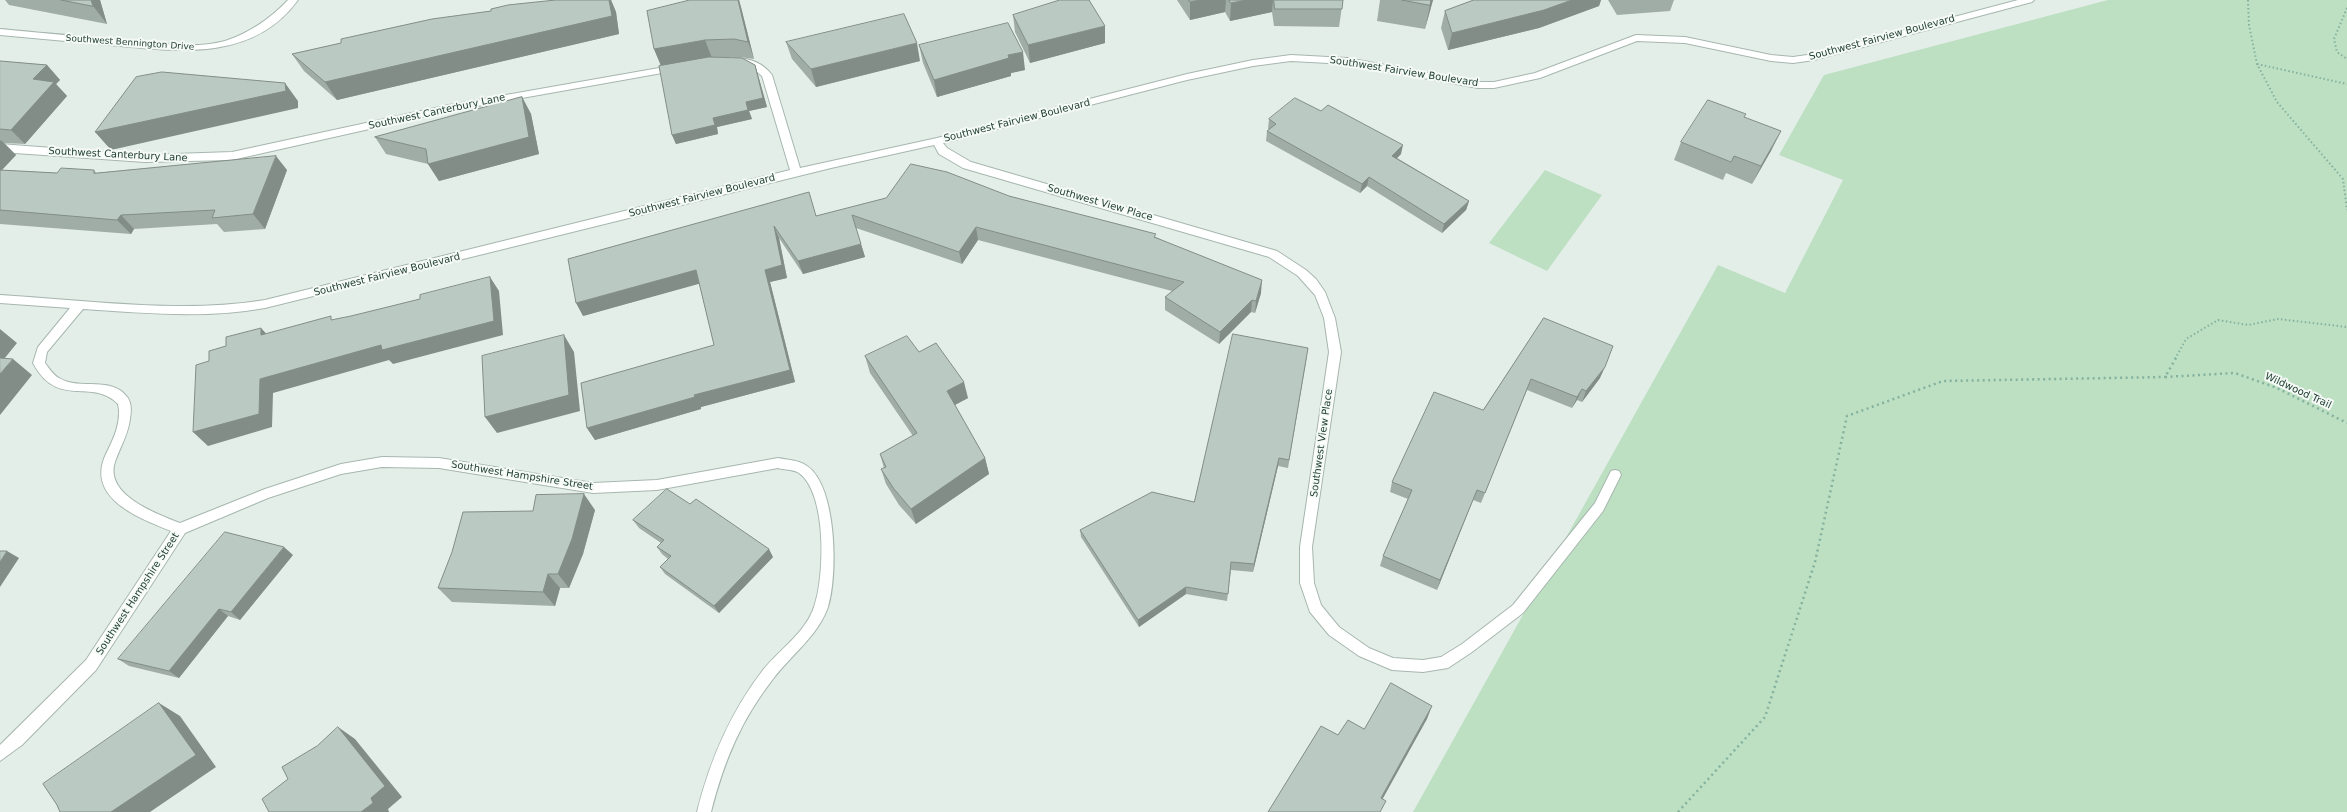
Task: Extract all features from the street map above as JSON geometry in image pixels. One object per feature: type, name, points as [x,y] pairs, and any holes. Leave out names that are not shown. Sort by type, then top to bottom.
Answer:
[{"type":"street","name":"Southwest Bennington Drive","points":[[0,32],[169,47],[202,48],[231,42],[260,29],[283,12],[293,0]]},
{"type":"street","name":"Southwest Fairview Boulevard","points":[[0,299],[188,311],[247,307],[293,298],[796,173],[937,141],[1187,77],[1268,60],[1291,58],[1347,61],[1478,85],[1494,85],[1537,76],[1636,38],[1685,40],[1771,58],[1793,60],[1831,53],[2029,0]]},
{"type":"street","points":[[726,62],[753,64],[762,68],[767,75],[796,173]]},
{"type":"street","name":"Southwest Canterbury Lane","points":[[0,148],[156,159],[198,159],[232,156],[449,108],[689,66]]},
{"type":"street","name":"Southwest View Place","points":[[937,141],[943,151],[967,165],[1273,254],[1297,267],[1312,282],[1322,297],[1331,320],[1335,352],[1306,547],[1307,583],[1315,608],[1334,631],[1364,652],[1392,664],[1423,666],[1443,662],[1467,648],[1518,609],[1599,506],[1614,475]]},
{"type":"street","points":[[80,305],[42,350],[39,363],[47,375],[58,383],[112,392],[123,402],[125,415],[123,432],[108,466],[108,483],[124,501],[140,511],[180,530]]},
{"type":"street","name":"Southwest Hampshire Street","points":[[0,754],[17,740],[91,666],[180,530],[265,494],[341,470],[382,462],[439,463],[593,488],[657,485],[778,463],[804,470],[812,479],[816,487],[828,534],[826,590],[814,620],[780,658],[757,688],[737,723],[716,766],[704,812]]},
{"type":"path","points":[[2248,0],[2249,25],[2257,64],[2277,102],[2343,179],[2347,210]]},
{"type":"path","points":[[2347,8],[2334,39],[2337,52],[2347,58]]},
{"type":"path","points":[[2257,64],[2347,84]]},
{"type":"path","points":[[2165,377],[2186,339],[2218,320],[2248,325],[2278,319],[2347,327]]},
{"type":"path","name":"Wildwood Trail","points":[[1678,812],[1765,718],[1815,562],[1847,416],[1943,381],[2165,377],[2235,373],[2277,388],[2347,423]]},
{"type":"green space","points":[[2108,0],[2347,0],[2347,812],[1413,812],[1718,265],[1785,293],[1843,180],[1779,155],[1824,75]]},
{"type":"green space","points":[[1545,170],[1602,195],[1547,271],[1489,243]]},
{"type":"building","points":[[61,0],[91,0],[93,6]]},
{"type":"building","points":[[556,0],[609,0],[612,16],[325,82],[292,54],[341,43],[341,39],[432,19],[491,11],[491,9],[508,5]]},
{"type":"building","points":[[690,0],[738,0],[748,42],[734,39],[705,40],[654,49],[647,11]]},
{"type":"building","points":[[1060,0],[1089,0],[1105,26],[1028,45],[1013,15]]},
{"type":"building","points":[[1189,0],[1201,0],[1190,2]]},
{"type":"building","points":[[1229,0],[1246,0],[1231,3]]},
{"type":"building","points":[[1274,0],[1343,0],[1342,9],[1275,9]]},
{"type":"building","points":[[1402,0],[1431,0],[1430,5]]},
{"type":"building","points":[[1474,0],[1572,0],[1544,10],[1452,33],[1445,11]]},
{"type":"building","points":[[904,14],[917,43],[811,69],[786,42]]},
{"type":"building","points":[[1008,23],[1023,52],[1008,55],[1009,58],[934,80],[919,45]]},
{"type":"building","points":[[709,57],[742,58],[755,65],[763,98],[746,102],[748,110],[713,118],[715,125],[672,135],[659,66]]},
{"type":"building","points":[[0,61],[47,65],[33,79],[54,82],[11,130],[0,129]]},
{"type":"building","points":[[162,72],[285,83],[286,91],[95,132],[136,77]]},
{"type":"building","points":[[522,97],[529,137],[428,164],[426,149],[375,137]]},
{"type":"building","points":[[1295,98],[1321,111],[1328,105],[1403,145],[1392,156],[1469,201],[1444,224],[1369,177],[1362,184],[1267,131],[1276,124],[1269,119]]},
{"type":"building","points":[[1708,100],[1746,114],[1744,117],[1781,131],[1761,166],[1734,156],[1731,162],[1681,142]]},
{"type":"building","points":[[276,156],[253,214],[212,218],[215,210],[121,215],[117,220],[0,210],[0,170],[57,173],[61,168],[94,170],[94,173]]},
{"type":"building","points":[[911,164],[947,172],[1009,196],[1156,234],[1154,237],[1262,280],[1256,301],[1252,300],[1220,332],[1165,297],[1184,282],[976,227],[959,252],[852,215],[861,244],[798,261],[774,226],[782,265],[765,270],[790,370],[694,395],[695,397],[587,428],[581,383],[714,345],[696,270],[576,303],[568,259],[809,192],[816,216],[886,198]]},
{"type":"building","points":[[490,277],[494,321],[382,350],[381,345],[260,379],[259,414],[193,432],[196,365],[209,361],[209,351],[226,346],[226,337],[261,328],[261,335],[331,316],[331,320],[351,316],[420,299],[420,295]]},
{"type":"building","points":[[1544,318],[1613,346],[1605,367],[1586,391],[1582,389],[1577,397],[1531,379],[1485,493],[1477,490],[1440,580],[1383,556],[1412,490],[1392,482],[1434,392],[1483,410]]},
{"type":"building","points":[[1233,334],[1308,348],[1289,460],[1279,458],[1254,564],[1231,562],[1228,594],[1186,587],[1138,620],[1080,530],[1152,492],[1194,502]]},
{"type":"building","points":[[564,335],[569,395],[485,417],[482,356]]},
{"type":"building","points":[[907,336],[919,352],[936,343],[964,382],[947,391],[985,458],[911,509],[894,489],[881,469],[886,467],[880,454],[917,433],[865,356]]},
{"type":"building","points":[[0,358],[13,359],[0,374]]},
{"type":"building","points":[[667,489],[690,504],[696,499],[769,549],[714,606],[660,567],[671,556],[657,547],[664,540],[633,520]]},
{"type":"building","points":[[584,494],[572,539],[558,574],[548,574],[543,592],[438,588],[452,552],[463,512],[533,511],[536,495]]},
{"type":"building","points":[[225,532],[284,547],[231,612],[219,609],[169,671],[118,659]]},
{"type":"building","points":[[0,551],[7,551],[0,562]]},
{"type":"building","points":[[1391,683],[1432,706],[1381,798],[1386,801],[1380,812],[1268,812],[1321,726],[1338,735],[1348,720],[1364,729]]},
{"type":"building","points":[[159,703],[196,755],[111,812],[60,812],[43,784]]},
{"type":"building","points":[[338,727],[385,786],[371,798],[373,803],[361,812],[269,812],[262,799],[288,779],[282,767],[317,746]]}]
